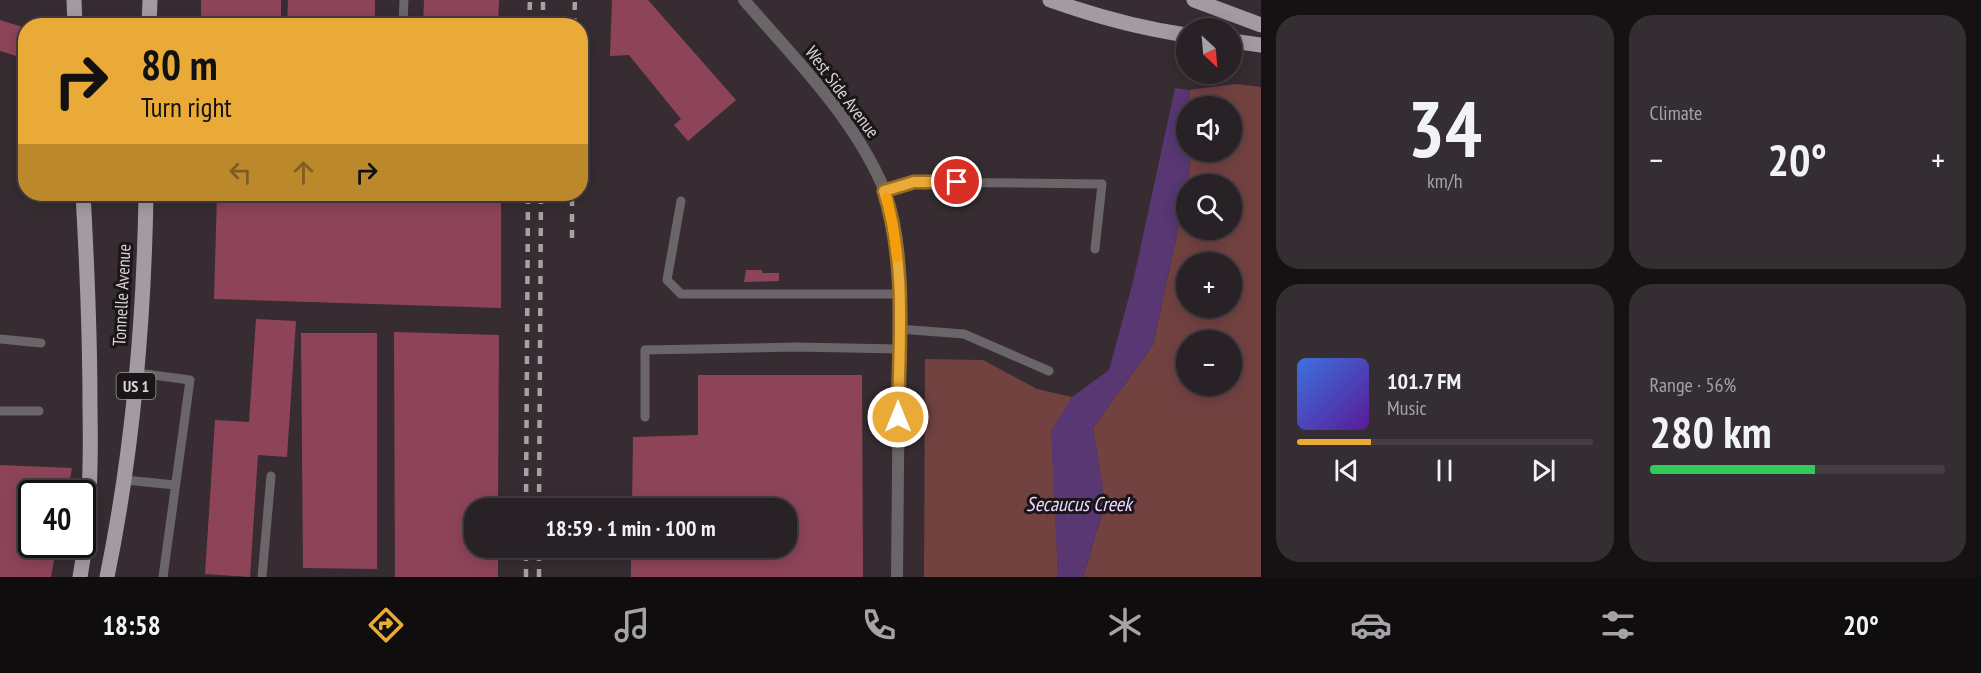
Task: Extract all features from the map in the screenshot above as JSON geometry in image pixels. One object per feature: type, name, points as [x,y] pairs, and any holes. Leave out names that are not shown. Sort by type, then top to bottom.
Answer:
[{"type":"main road","points":[[74,0],[75,18]]},
{"type":"main road","points":[[149,18],[150,0]]},
{"type":"main road","points":[[1050,0],[1137,27],[1176,33]]},
{"type":"main road","points":[[1194,0],[1261,25]]},
{"type":"main road","points":[[1242,42],[1261,45]]},
{"type":"main road","points":[[80,577],[87,525],[90,443],[89,326],[83,201]]},
{"type":"main road","name":"Tonnelle Avenue","points":[[107,577],[124,480],[138,374],[146,201]]},
{"type":"street","name":"West Side Avenue","points":[[744,0],[847,123],[865,152],[884,191],[893,226],[900,294],[897,577]]},
{"type":"lane","points":[[403,18],[404,0]]},
{"type":"lane","points":[[884,191],[914,182],[1102,184],[1095,249]]},
{"type":"lane","points":[[681,201],[667,280],[681,294],[900,294]]},
{"type":"lane","points":[[899,329],[964,334],[1049,371]]},
{"type":"lane","points":[[0,339],[41,343]]},
{"type":"lane","points":[[645,417],[645,350],[796,347],[899,349]]},
{"type":"lane","points":[[138,374],[190,380],[162,577]]},
{"type":"lane","points":[[0,411],[39,411]]},
{"type":"lane","points":[[262,577],[271,476]]},
{"type":"lane","points":[[124,480],[175,485]]},
{"type":"shaded area","points":[[1236,84],[1261,87],[1261,577],[1083,577],[1105,504],[1093,428],[1153,345],[1176,238],[1242,240],[1242,174],[1189,174],[1190,162],[1242,162],[1242,96],[1190,96],[1189,90]]},
{"type":"shaded area","points":[[925,359],[983,360],[1037,389],[1072,397],[1052,431],[1058,577],[924,577]]},
{"type":"water","name":"Secaucus Creek","points":[[1175,88],[1189,90],[1190,96],[1176,96],[1176,162],[1190,162],[1190,174],[1176,174],[1176,238],[1153,345],[1093,428],[1105,504],[1083,577],[1058,577],[1051,431],[1072,397],[1109,370],[1133,282]]},
{"type":"building","points":[[201,0],[281,0],[281,18],[201,18]]},
{"type":"building","points":[[288,0],[375,0],[375,18],[287,18]]},
{"type":"building","points":[[424,0],[499,0],[498,18],[423,18]]},
{"type":"building","points":[[612,0],[648,0],[736,100],[688,141],[674,125],[681,119],[629,55],[610,56]]},
{"type":"building","points":[[0,20],[18,26],[18,57],[0,51]]},
{"type":"building","points":[[217,201],[501,201],[501,308],[214,299]]},
{"type":"building","points":[[746,270],[779,273],[779,281],[744,282]]},
{"type":"building","points":[[256,319],[296,321],[287,457],[258,455],[250,577],[205,574],[215,420],[249,422]]},
{"type":"building","points":[[394,332],[499,335],[498,498],[464,498],[464,558],[498,558],[498,577],[395,577]]},
{"type":"building","points":[[301,333],[377,333],[377,569],[303,568]]},
{"type":"building","points":[[698,375],[862,375],[863,577],[631,577],[631,558],[797,558],[797,498],[632,498],[633,437],[698,435]]},
{"type":"building","points":[[0,465],[72,468],[70,480],[18,480],[18,558],[54,558],[51,577],[0,577]]},
{"type":"railway","points":[[529,18],[530,0]]},
{"type":"railway","points":[[543,0],[543,18]]},
{"type":"railway","points":[[574,18],[575,0]]},
{"type":"railway","points":[[526,498],[528,201]]},
{"type":"railway","points":[[539,498],[541,201]]},
{"type":"railway","points":[[572,201],[572,238]]},
{"type":"railway","points":[[526,558],[526,577]]},
{"type":"railway","points":[[539,558],[539,577]]},
{"type":"slow traffic","points":[[887,198],[897,257]]},
{"type":"route","points":[[898,417],[900,294],[896,244],[890,208],[884,191],[914,182],[957,182]]}]
